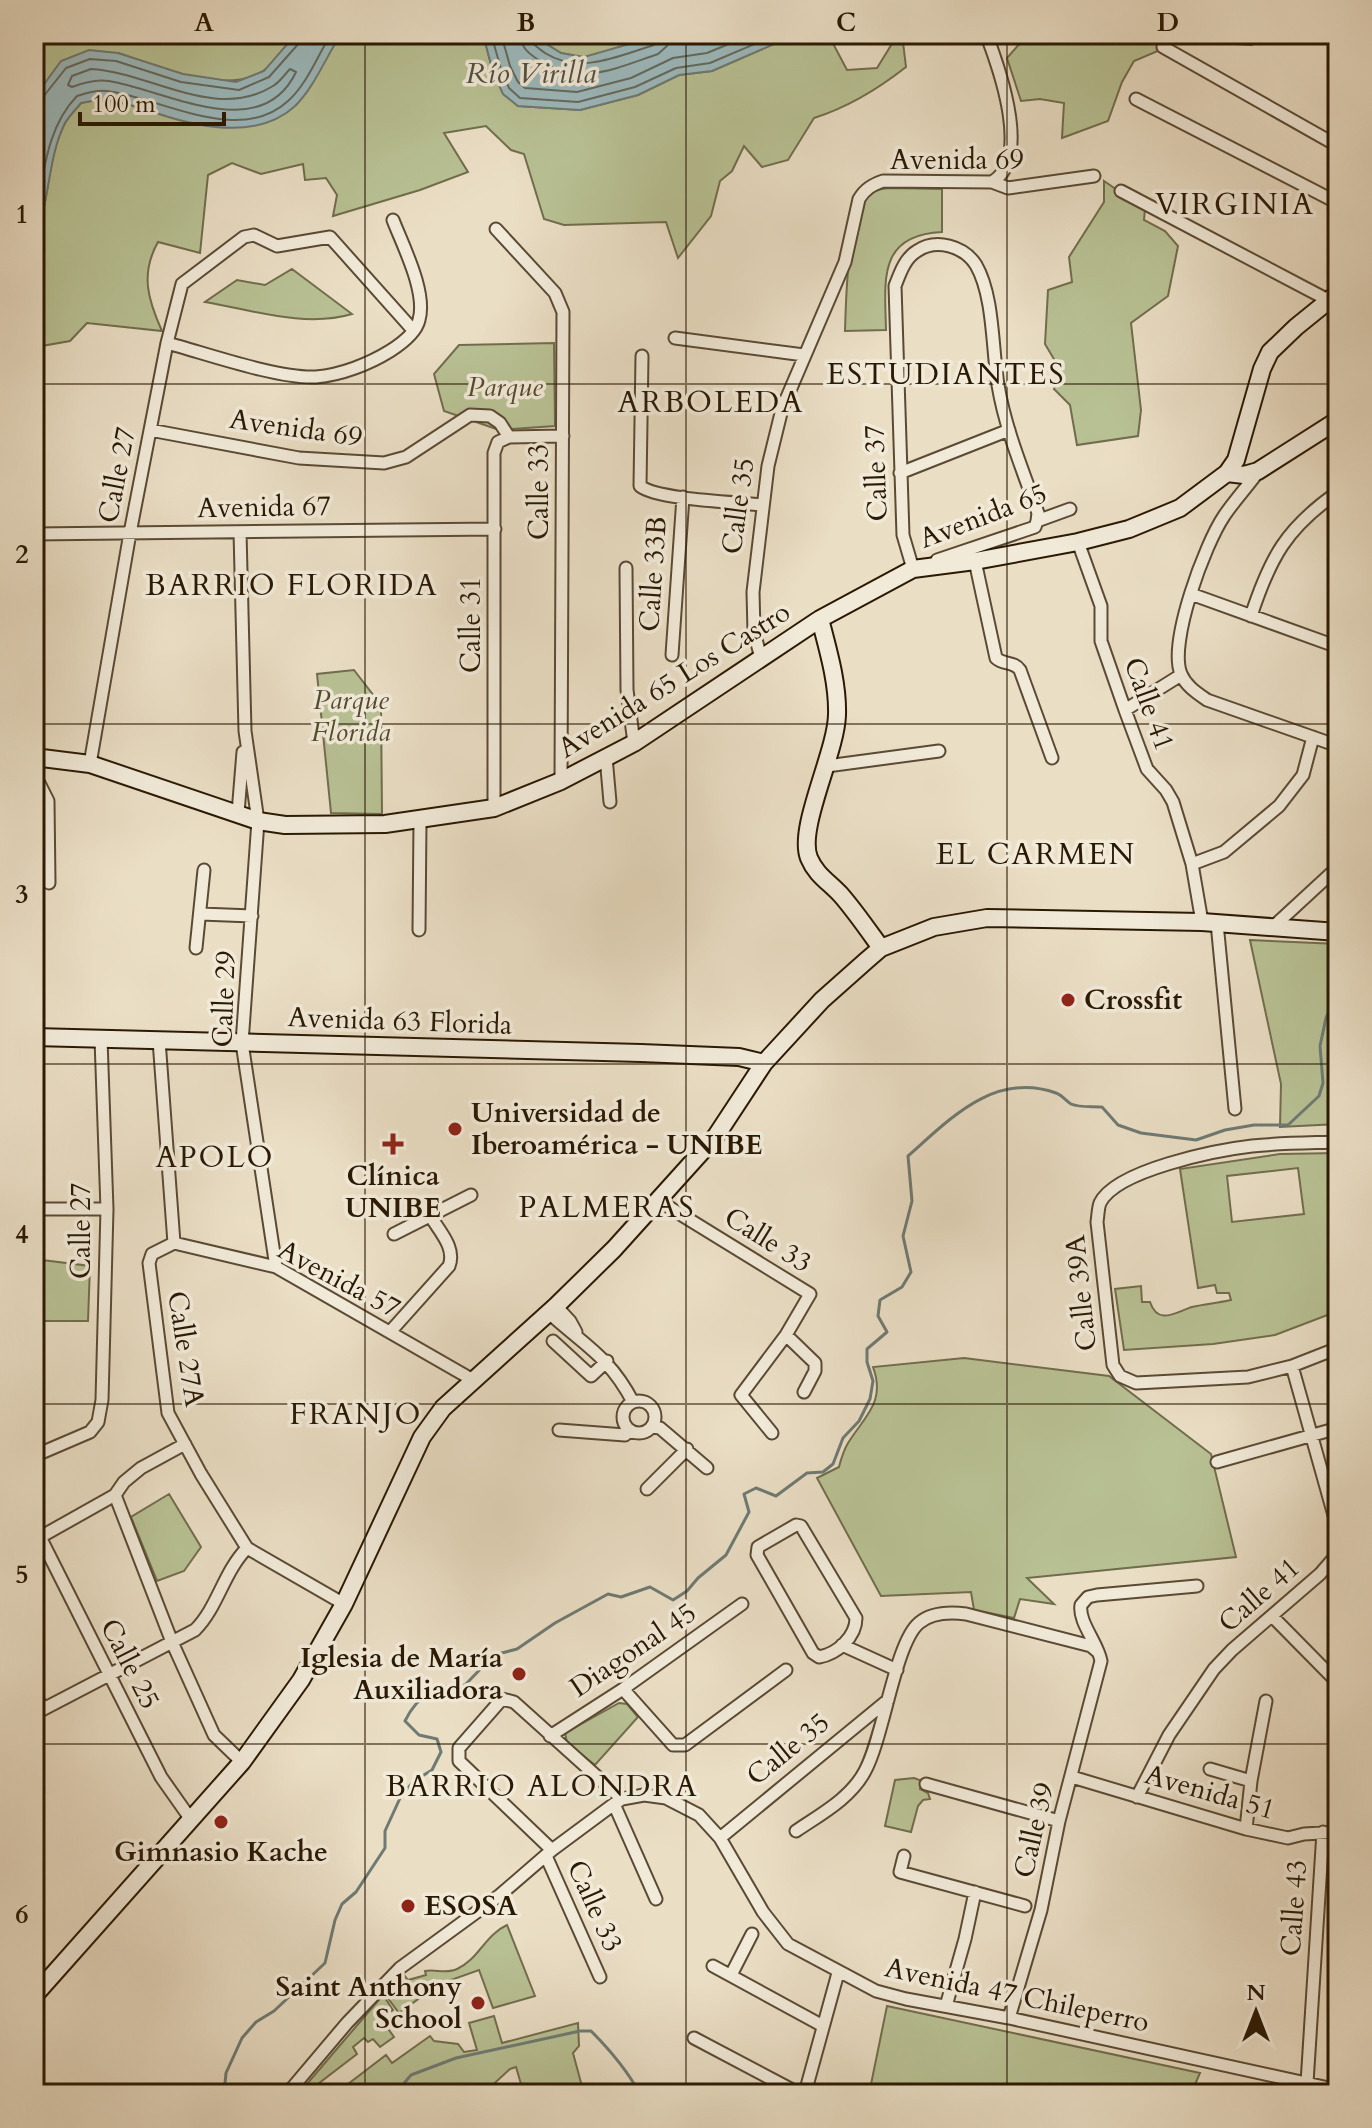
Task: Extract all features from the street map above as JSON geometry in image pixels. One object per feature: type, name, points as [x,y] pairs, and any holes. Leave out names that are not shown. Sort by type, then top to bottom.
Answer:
[{"type":"main road","points":[[913,569],[1078,542],[1160,518],[1204,493],[1227,473],[1236,460],[1262,369],[1270,352],[1333,297]]},
{"type":"main road","points":[[1227,473],[1244,475],[1258,471],[1338,420]]},
{"type":"main road","name":"Avenida 65 Los Castro","points":[[34,757],[90,764],[258,821],[285,825],[420,821],[494,808],[561,781],[634,743],[820,619],[913,569]]},
{"type":"main road","points":[[820,619],[836,686],[837,716],[827,766],[808,829],[807,853],[824,881],[838,892],[881,948]]},
{"type":"main road","points":[[34,1996],[242,1762],[301,1680],[344,1604],[422,1437],[443,1408],[552,1310],[659,1201],[716,1136],[764,1063],[822,1000],[881,948],[934,927],[987,918],[1209,923],[1338,932]]},
{"type":"main road","name":"Avenida 63 Florida","points":[[34,1037],[739,1057],[764,1063]]},
{"type":"main road","points":[[739,1057],[747,1070],[749,1085]]},
{"type":"street","points":[[988,39],[1008,97],[1012,131],[1003,171],[992,182]]},
{"type":"street","points":[[1163,47],[1338,146]]},
{"type":"street","points":[[1136,99],[1338,203]]},
{"type":"street","name":"Avenida 69","points":[[868,187],[883,181],[992,182],[1008,188],[1094,176]]},
{"type":"street","name":"Calle 35","points":[[761,658],[754,632],[753,592],[768,466],[782,409],[845,262],[859,199],[868,187]]},
{"type":"street","points":[[1121,191],[1333,297]]},
{"type":"street","points":[[167,343],[270,370],[314,377],[378,359],[400,345],[419,320],[420,298],[393,220]]},
{"type":"street","name":"Calle 33","points":[[496,229],[555,293],[564,321],[561,781]]},
{"type":"street","name":"Calle 27","points":[[90,764],[130,533],[167,343],[182,284],[244,237],[254,235],[277,246],[330,237],[413,330]]},
{"type":"street","name":"Calle 37","points":[[913,569],[903,535],[895,286],[902,267],[915,251],[942,245],[961,249],[975,263],[984,284],[998,387],[1009,430]]},
{"type":"street","points":[[675,338],[804,355]]},
{"type":"street","points":[[642,356],[640,486],[648,491],[683,497],[763,505]]},
{"type":"street","name":"Avenida 69","points":[[150,430],[299,458],[384,463],[406,457],[470,415],[490,416],[500,423],[504,440]]},
{"type":"street","points":[[900,473],[1009,430],[1038,513],[1037,521]]},
{"type":"street","points":[[504,440],[563,436]]},
{"type":"street","name":"Calle 31","points":[[494,808],[494,453],[504,440]]},
{"type":"street","points":[[1258,471],[1223,516],[1206,550],[1178,636],[1177,657],[1181,675],[1190,688],[1207,700],[1338,746]]},
{"type":"street","points":[[1227,473],[1234,487],[1233,505]]},
{"type":"street","points":[[1251,616],[1266,570],[1291,531],[1338,492]]},
{"type":"street","name":"Calle 33B","points":[[672,655],[683,497]]},
{"type":"street","name":"Avenida 65","points":[[913,569],[1035,527],[1037,521],[1070,509]]},
{"type":"street","name":"Avenida 67","points":[[34,534],[495,529]]},
{"type":"street","name":"Calle 29","points":[[238,813],[245,731],[240,532]]},
{"type":"street","name":"Calle 41","points":[[1078,542],[1101,606],[1101,641],[1147,769],[1173,802],[1209,923],[1235,1109]]},
{"type":"street","points":[[975,561],[996,658],[1020,670],[1052,758]]},
{"type":"street","points":[[626,568],[627,690],[634,743]]},
{"type":"street","points":[[1191,594],[1338,647]]},
{"type":"street","points":[[1125,710],[1181,675]]},
{"type":"street","name":"Calle 29","points":[[245,731],[258,821],[242,1043],[276,1267]]},
{"type":"street","points":[[1192,864],[1224,852],[1279,806],[1303,775],[1313,737]]},
{"type":"street","points":[[827,766],[939,751]]},
{"type":"street","points":[[606,757],[610,802]]},
{"type":"street","points":[[34,773],[48,801],[49,883]]},
{"type":"street","points":[[419,930],[420,821]]},
{"type":"street","points":[[1273,927],[1338,867]]},
{"type":"street","points":[[196,948],[204,870]]},
{"type":"street","points":[[201,914],[252,916]]},
{"type":"street","name":"Calle 27","points":[[34,1456],[90,1432],[98,1422],[102,1400],[107,1209],[101,1039]]},
{"type":"street","points":[[159,1040],[174,1243]]},
{"type":"street","name":"Calle 39A","points":[[1292,1366],[1248,1377],[1163,1383],[1136,1383],[1120,1376],[1113,1365],[1097,1222],[1100,1203],[1114,1188],[1161,1166],[1252,1146],[1338,1142]]},
{"type":"street","points":[[394,1234],[471,1195]]},
{"type":"street","name":"Calle 33","points":[[659,1201],[810,1294],[786,1335]]},
{"type":"street","points":[[34,1209],[107,1209]]},
{"type":"street","points":[[390,1332],[452,1260],[448,1244],[431,1217]]},
{"type":"street","name":"Avenida 57","points":[[174,1243],[276,1267],[473,1380]]},
{"type":"street","name":"Calle 27A","points":[[174,1243],[152,1254],[149,1263],[168,1413],[247,1548],[344,1604]]},
{"type":"street","points":[[552,1310],[570,1321],[576,1333],[607,1361],[622,1380],[633,1402]]},
{"type":"street","points":[[772,1433],[741,1395],[786,1335],[815,1363],[815,1371],[804,1392]]},
{"type":"street","points":[[553,1341],[591,1376],[607,1361]]},
{"type":"street","points":[[1292,1366],[1338,1348]]},
{"type":"street","name":"Calle 41","points":[[1137,1797],[1169,1735],[1214,1669],[1320,1574],[1333,1559],[1338,1547],[1335,1519],[1292,1366]]},
{"type":"street","points":[[652,1427],[655,1416],[645,1402],[633,1402],[623,1412],[624,1422],[630,1430],[644,1432],[652,1427],[660,1428],[707,1468]]},
{"type":"street","points":[[1217,1462],[1338,1428]]},
{"type":"street","points":[[559,1430],[625,1435],[630,1430]]},
{"type":"street","points":[[37,1539],[115,1495],[124,1482],[141,1468],[185,1444]]},
{"type":"street","points":[[647,1489],[687,1449]]},
{"type":"street","points":[[115,1495],[172,1642],[214,1735],[242,1762]]},
{"type":"street","name":"Calle 25","points":[[34,1525],[37,1539],[161,1777],[192,1821]]},
{"type":"street","points":[[796,1525],[801,1526],[856,1618],[853,1632],[842,1645],[825,1656],[819,1657],[813,1653],[757,1555],[758,1547],[796,1525]]},
{"type":"street","points":[[34,1696],[39,1711],[195,1630],[204,1620],[232,1563],[247,1548]]},
{"type":"street","points":[[1098,1652],[1095,1640],[1080,1616],[1081,1605],[1088,1597],[1197,1586]]},
{"type":"street","name":"Diagonal 45","points":[[550,1736],[623,1689],[742,1604]]},
{"type":"street","points":[[796,1831],[856,1786],[879,1737],[907,1638],[920,1622],[950,1612],[966,1614],[1091,1646],[1098,1652]]},
{"type":"street","points":[[1273,1617],[1337,1680]]},
{"type":"street","points":[[842,1645],[897,1670]]},
{"type":"street","name":"Calle 39","points":[[1009,2018],[1041,1910],[1059,1821],[1101,1661],[1098,1652]]},
{"type":"street","points":[[623,1689],[673,1745],[679,1747],[786,1670]]},
{"type":"street","name":"Calle 33","points":[[550,1736],[508,1699],[502,1699],[459,1748],[459,1761],[549,1853],[600,1977]]},
{"type":"street","name":"Calle 35","points":[[720,1838],[889,1700]]},
{"type":"street","points":[[1246,1829],[1251,1781],[1266,1701]]},
{"type":"street","points":[[550,1736],[618,1802],[656,1899]]},
{"type":"street","points":[[1210,1769],[1251,1781]]},
{"type":"street","name":"Avenida 51","points":[[1072,1777],[1246,1829],[1288,1838],[1338,1832]]},
{"type":"street","points":[[926,1784],[1059,1821]]},
{"type":"street","name":"Avenida 47 Chileperro","points":[[618,1802],[644,1795],[666,1798],[699,1815],[720,1838],[763,1912],[788,1944],[876,1991],[1334,2091]]},
{"type":"street","points":[[287,2094],[347,2023],[400,1968],[500,1895],[549,1853],[618,1802]]},
{"type":"street","name":"Calle 43","points":[[1307,2083],[1323,1832]]},
{"type":"street","points":[[904,1856],[900,1872],[1025,1906]]},
{"type":"street","points":[[946,2006],[975,1892]]},
{"type":"street","points":[[731,1975],[752,1934]]},
{"type":"street","points":[[713,1966],[823,2026]]},
{"type":"street","points":[[694,2038],[801,2094],[805,2093],[838,1973]]},
{"type":"green space","points":[[34,34],[296,34],[267,68],[247,78],[211,80],[171,71],[118,53],[34,98]]},
{"type":"green space","points":[[341,34],[483,34],[493,72],[503,93],[518,106],[580,110],[638,95],[679,75],[712,71],[797,34],[828,34],[847,70],[877,68],[898,34],[902,34],[906,67],[863,97],[814,118],[788,160],[762,167],[744,146],[732,171],[720,181],[711,216],[678,258],[666,222],[564,225],[544,219],[524,154],[511,150],[486,126],[444,133],[468,172],[333,216],[337,195],[326,178],[305,180],[303,164],[261,174],[232,163],[208,175],[200,253],[158,242],[152,254],[148,287],[162,331],[87,323],[70,341],[42,346],[34,363],[34,241],[43,212],[54,151],[67,120],[81,103],[104,98],[200,123],[296,105]]},
{"type":"green space","points":[[604,34],[664,34],[584,58],[561,53],[540,40],[598,38]]},
{"type":"green space","points":[[1028,34],[1268,34],[1252,45],[1181,41],[1134,61],[1122,82],[1108,121],[1062,138],[1064,103],[1040,99],[1021,101],[1007,58]]},
{"type":"green space","points":[[1104,181],[1145,209],[1144,220],[1165,231],[1178,246],[1168,296],[1131,323],[1141,410],[1138,436],[1077,445],[1070,405],[1054,389],[1061,371],[1045,344],[1048,290],[1072,282],[1069,257],[1104,202]]},
{"type":"green space","points":[[942,189],[942,232],[921,235],[895,251],[886,278],[886,330],[845,331],[849,261],[855,223],[867,197],[877,190]]},
{"type":"green space","points":[[292,269],[352,314],[334,318],[297,318],[205,302],[237,280],[265,285]]},
{"type":"green space","name":"Parque","points":[[554,343],[555,426],[499,430],[444,411],[434,374],[459,345]]},
{"type":"green space","name":"Parque Florida","points":[[354,670],[381,705],[382,814],[331,813],[317,674]]},
{"type":"green space","points":[[1250,940],[1338,944],[1338,1124],[1280,1127],[1281,1084]]},
{"type":"green space","points":[[1338,1153],[1338,1311],[1275,1335],[1213,1344],[1124,1350],[1115,1289],[1141,1286],[1142,1302],[1150,1302],[1158,1314],[1163,1315],[1231,1300],[1229,1293],[1217,1293],[1215,1285],[1198,1288],[1180,1169],[1280,1154]],"holes":[[[1298,1168],[1304,1214],[1232,1222],[1227,1176]]]},
{"type":"green space","points":[[34,1259],[90,1266],[88,1321],[34,1321]]},
{"type":"green space","points":[[964,1358],[1109,1376],[1211,1454],[1236,1557],[1027,1578],[1054,1604],[1020,1599],[1014,1618],[974,1610],[971,1592],[881,1596],[817,1478],[839,1467],[848,1443],[872,1408],[877,1390],[873,1367]]},
{"type":"green space","points":[[169,1494],[201,1547],[184,1571],[157,1581],[131,1517]]},
{"type":"green space","points":[[619,1703],[627,1704],[638,1717],[595,1765],[567,1743],[565,1733]]},
{"type":"green space","points":[[914,1778],[922,1781],[920,1789],[928,1793],[930,1799],[923,1800],[918,1806],[911,1832],[885,1826],[895,1780]]},
{"type":"green space","points":[[507,1925],[535,1996],[493,2008],[479,1970],[448,1981],[449,1984],[430,1994],[428,1992],[399,2013],[384,1993],[404,1975],[408,1980],[426,1975],[425,1971],[449,1971],[465,1965],[499,1929]]},
{"type":"green space","points":[[383,1995],[393,2010],[381,2019],[394,2037],[380,2047],[373,2039],[368,2042],[364,2038],[353,2047],[357,2054],[310,2090],[306,2085]]},
{"type":"green space","points":[[887,2006],[1200,2073],[1191,2094],[869,2094]]},
{"type":"green space","points":[[494,2016],[502,2043],[578,2023],[579,2046],[573,2053],[583,2090],[569,2094],[524,2094],[516,2067],[483,2094],[335,2094],[386,2055],[392,2063],[430,2036],[434,2041],[458,2044],[464,2052],[477,2050],[469,2023]]},
{"type":"water","points":[[296,34],[341,34],[301,99],[280,117],[264,124],[229,128],[211,126],[175,119],[120,102],[102,100],[81,103],[67,120],[59,137],[34,241],[34,98],[61,61],[89,50],[118,53],[183,74],[236,82],[264,71]]},
{"type":"water","name":"Río Virilla","points":[[483,34],[536,34],[561,53],[584,57],[664,34],[797,34],[712,71],[679,75],[638,95],[580,110],[518,106],[503,94],[493,72]]},
{"type":"waterway","points":[[224,2094],[226,2073],[242,2038],[256,2022],[274,2011],[325,1963],[342,1904],[356,1892],[385,1848],[385,1831],[401,1796],[414,1781],[432,1770],[441,1752],[437,1739],[419,1735],[405,1721],[416,1704],[429,1693],[465,1685],[494,1655],[517,1649],[555,1623],[608,1594],[621,1597],[650,1587],[673,1600],[726,1555],[749,1512],[744,1494],[756,1488],[776,1496],[807,1473],[823,1472],[833,1464],[843,1438],[859,1421],[870,1399],[873,1381],[867,1349],[887,1332],[878,1316],[880,1300],[902,1287],[911,1272],[903,1236],[912,1201],[908,1156],[974,1102],[1013,1088],[1034,1088],[1056,1093],[1071,1104],[1102,1107],[1118,1125],[1141,1133],[1196,1140],[1225,1130],[1254,1125],[1288,1125],[1319,1096],[1323,1083],[1320,1046],[1326,1018],[1338,990]]},
{"type":"waterway","points":[[395,2094],[411,2075],[456,2058],[580,2031],[591,2031],[598,2038],[640,2094]]},
{"type":"place","name":"Crossfit","points":[[1068,1000]]},
{"type":"place","name":"Universidad de Iberoamérica - UNIBE","points":[[455,1129]]},
{"type":"place","name":"Clínica UNIBE","points":[[393,1144]]},
{"type":"place","name":"Iglesia de María Auxiliadora","points":[[519,1674]]},
{"type":"place","name":"Gimnasio Kache","points":[[221,1822]]},
{"type":"place","name":"ESOSA","points":[[408,1906]]},
{"type":"place","name":"Saint Anthony School","points":[[478,2003]]},
{"type":"district","name":"VIRGINIA","points":[[1235,204]]},
{"type":"district","name":"ESTUDIANTES","points":[[946,374]]},
{"type":"district","name":"ARBOLEDA","points":[[711,402]]},
{"type":"district","name":"BARRIO FLORIDA","points":[[292,585]]},
{"type":"district","name":"EL CARMEN","points":[[1036,854]]},
{"type":"district","name":"APOLO","points":[[215,1157]]},
{"type":"district","name":"PALMERAS","points":[[607,1207]]},
{"type":"district","name":"FRANJO","points":[[356,1414]]},
{"type":"district","name":"BARRIO ALONDRA","points":[[542,1786]]}]
